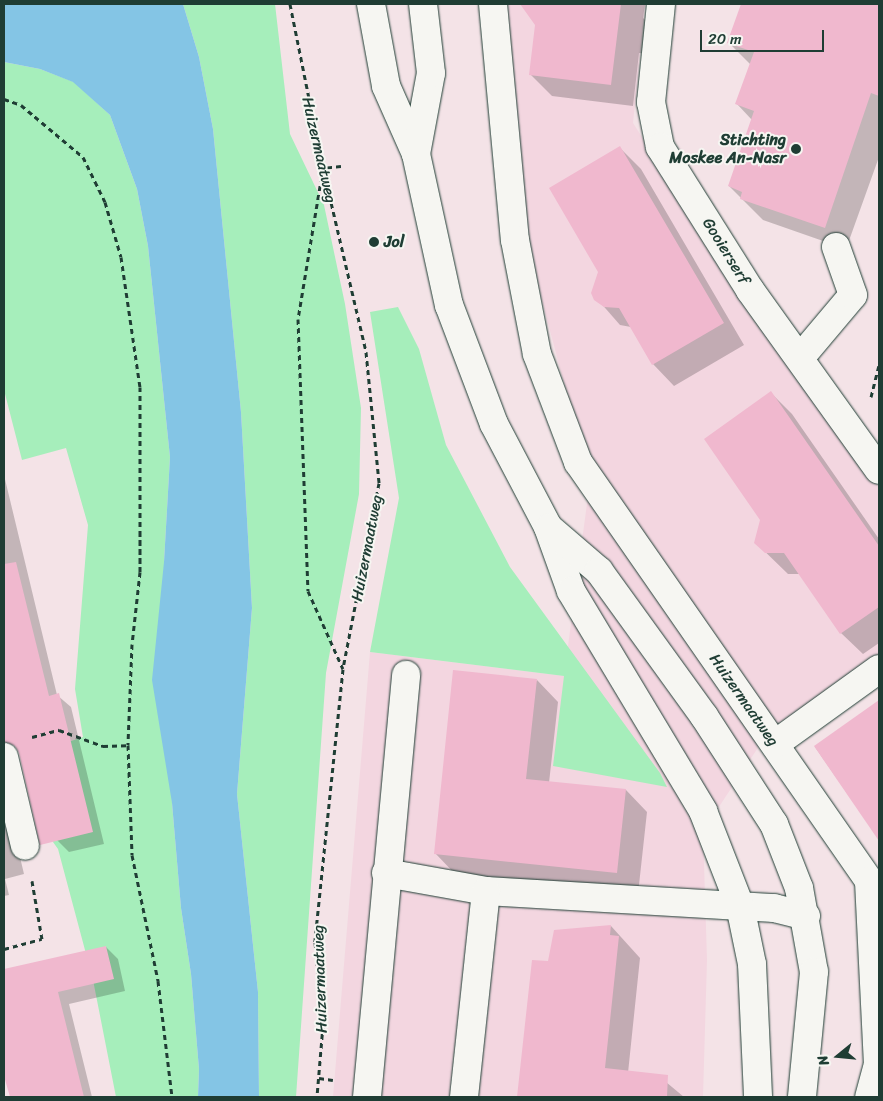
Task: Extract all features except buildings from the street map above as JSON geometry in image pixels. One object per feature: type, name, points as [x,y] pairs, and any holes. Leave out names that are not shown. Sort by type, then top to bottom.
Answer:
[{"type":"street","points":[[371,4],[386,86],[416,154],[449,305],[494,424],[548,527],[571,591],[703,811],[740,906],[752,964],[758,1097]]},
{"type":"street","points":[[416,154],[431,73],[423,4]]},
{"type":"street","name":"Huizermaatweg","points":[[493,4],[515,240],[537,354],[578,462],[874,888],[878,1063],[869,1097]]},
{"type":"street","name":"Gooierserf","points":[[661,4],[651,102],[660,147],[750,290],[879,470]]},
{"type":"street","points":[[800,358],[853,295],[836,247]]},
{"type":"street","points":[[548,527],[599,571],[704,716],[774,824],[806,916],[814,972],[802,1097]]},
{"type":"street","points":[[775,744],[879,670]]},
{"type":"street","points":[[366,1097],[406,675]]},
{"type":"street","points":[[4,758],[26,846]]},
{"type":"street","points":[[386,873],[486,891],[774,908],[806,916]]},
{"type":"street","points":[[464,1097],[486,891]]},
{"type":"path","name":"Huizermaatweg","points":[[290,4],[323,168],[366,352],[379,483],[343,669],[315,942],[323,1025],[317,1097]]},
{"type":"path","points":[[4,98],[21,105],[83,157],[105,202],[120,257],[140,387],[140,572],[132,644],[128,745],[132,855],[158,981],[172,1097]]},
{"type":"path","points":[[341,166],[323,168],[298,319],[308,591],[343,669]]},
{"type":"path","points":[[24,740],[59,730],[103,746],[128,745]]},
{"type":"path","points":[[4,949],[42,939],[26,846]]},
{"type":"shaded area","points":[[502,4],[645,4],[633,123],[720,259],[879,487],[879,654],[769,731],[703,831],[707,960],[703,1097],[333,1097],[370,652],[564,676],[592,466],[566,391],[525,236]]},
{"type":"green space","points":[[183,4],[275,4],[290,134],[324,205],[345,304],[361,408],[359,494],[326,673],[296,1097],[259,1097],[258,992],[237,794],[252,608],[241,412],[213,129],[199,57]]},
{"type":"green space","points":[[4,62],[40,69],[74,82],[110,115],[137,189],[148,246],[170,457],[164,562],[172,803],[181,908],[191,974],[199,1069],[198,1097],[116,1097],[93,980],[58,849],[53,842],[27,756],[83,737],[75,689],[88,525],[66,448],[22,460],[4,390]]},
{"type":"green space","points":[[398,307],[419,349],[446,445],[510,567],[660,773],[667,787],[553,766],[564,676],[370,652],[399,498],[370,312]]},
{"type":"water","points":[[4,4],[183,4],[199,57],[213,129],[241,412],[252,608],[237,794],[258,992],[259,1097],[198,1097],[199,1069],[191,974],[181,908],[172,803],[152,680],[164,562],[170,457],[148,246],[137,189],[110,115],[73,82],[40,69],[4,62]]},
{"type":"place","name":"Stichting Moskee An-Nasr","points":[[796,149]]},
{"type":"place","name":"Jol","points":[[374,242]]}]
